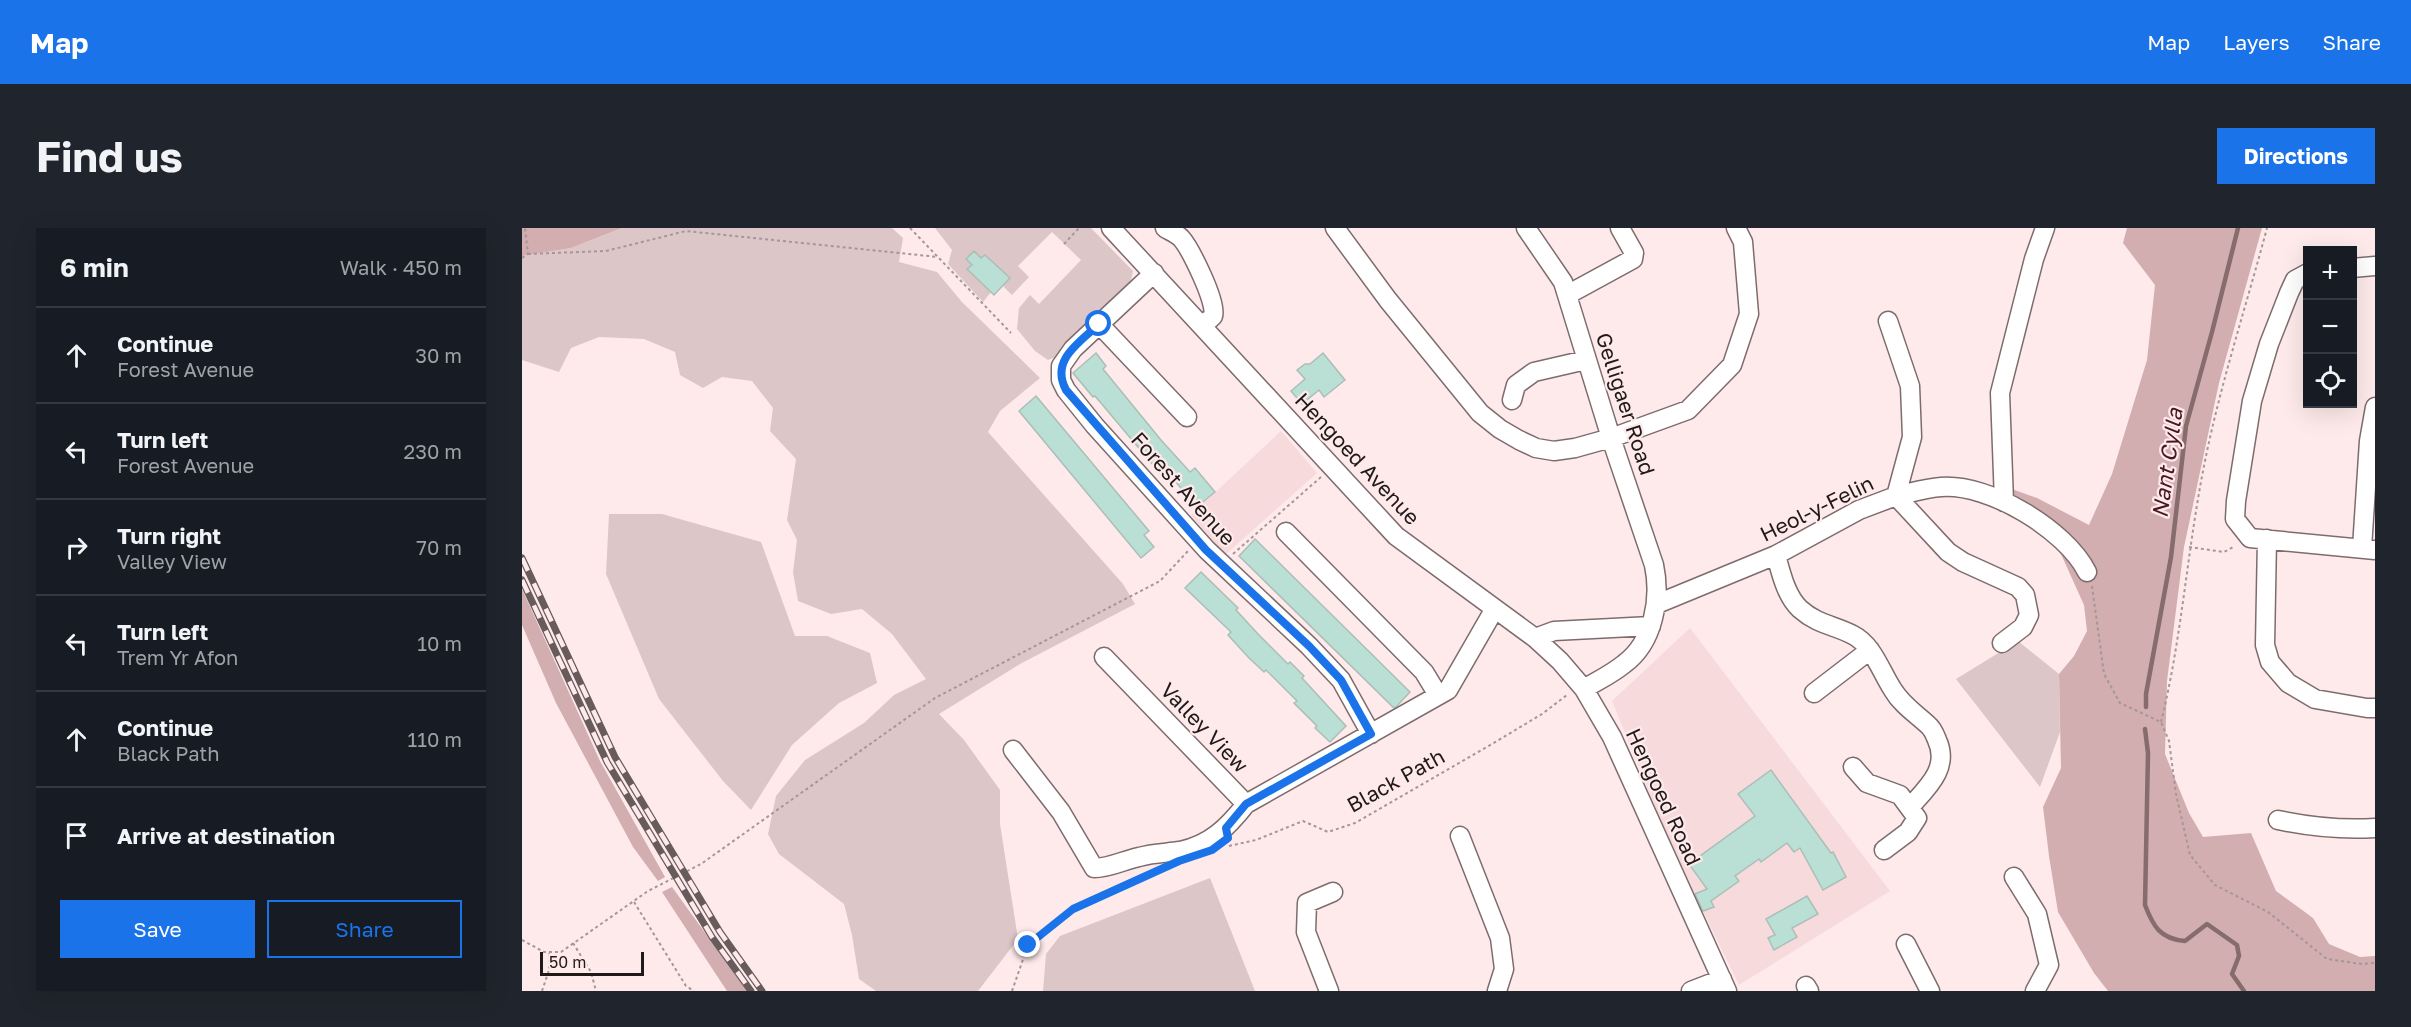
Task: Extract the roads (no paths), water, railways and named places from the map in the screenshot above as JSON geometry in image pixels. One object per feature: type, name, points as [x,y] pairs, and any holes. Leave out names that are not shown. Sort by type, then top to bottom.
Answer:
[{"type":"street","name":"Hengoed Avenue","points":[[1111,228],[1396,536],[1535,638]]},
{"type":"street","points":[[1165,228],[1181,238],[1192,255],[1211,298],[1214,309],[1213,317],[1203,325]]},
{"type":"street","points":[[1335,228],[1388,300],[1480,413],[1500,429],[1536,448],[1554,451],[1611,438],[1688,410],[1732,364],[1749,314],[1743,242],[1736,228]]},
{"type":"street","name":"Gelligaer Road","points":[[1526,228],[1563,282],[1611,438],[1654,565],[1658,584],[1657,604],[1651,626],[1641,645],[1627,663],[1582,688]]},
{"type":"street","points":[[1566,295],[1633,259],[1634,253],[1620,228]]},
{"type":"street","points":[[2004,502],[2000,393],[2034,259],[2045,228]]},
{"type":"street","points":[[2357,268],[2375,266]]},
{"type":"street","name":"Forest Avenue","points":[[1154,273],[1073,349],[1061,366],[1061,380],[1066,390],[1095,426],[1198,540],[1341,680],[1371,734]]},
{"type":"street","points":[[2303,275],[2295,279],[2289,293],[2269,344],[2252,401],[2235,519],[2259,539],[2368,549],[2369,441],[2375,407]]},
{"type":"street","name":"Heol-y-Felin","points":[[1657,604],[1776,555],[1859,510],[1896,496],[1912,437],[1911,396],[1910,386],[1888,321]]},
{"type":"street","points":[[1099,324],[1186,417]]},
{"type":"street","points":[[1512,400],[1516,385],[1534,372],[1586,360]]},
{"type":"street","points":[[1896,496],[1943,486],[1979,492],[2026,513],[2054,533],[2080,557],[2087,572]]},
{"type":"street","points":[[1896,496],[1948,552],[1963,562],[2018,587],[2025,595],[2029,615],[2023,627],[2002,643]]},
{"type":"street","points":[[1286,532],[1424,672],[1438,696]]},
{"type":"street","points":[[2259,539],[2265,645],[2270,662],[2288,684],[2315,699],[2375,708]]},
{"type":"street","points":[[1776,555],[1787,590],[1799,608],[1823,625],[1854,635],[1870,650],[1906,708],[1931,727],[1940,746],[1941,766],[1933,782],[1909,807],[1908,832],[1884,850]]},
{"type":"street","name":"Valley View","points":[[1104,657],[1246,804],[1448,690],[1494,610]]},
{"type":"street","points":[[1535,638],[1554,631],[1651,626]]},
{"type":"street","name":"Hengoed Road","points":[[1535,638],[1560,661],[1582,688],[1612,737],[1724,985]]},
{"type":"street","points":[[1814,693],[1870,650]]},
{"type":"street","points":[[1012,750],[1062,812],[1094,868],[1201,844],[1220,834],[1246,804]]},
{"type":"street","points":[[1853,767],[1867,783],[1909,807]]},
{"type":"street","points":[[2278,820],[2344,830],[2375,828]]},
{"type":"street","points":[[1460,836],[1500,938],[1504,969],[1497,991]]},
{"type":"street","points":[[2014,877],[2037,914],[2049,965],[2037,987]]},
{"type":"street","points":[[1329,991],[1306,932],[1307,903],[1333,892]]},
{"type":"street","points":[[1906,944],[1930,991]]},
{"type":"street","points":[[1691,991],[1724,985]]},
{"type":"waterway","name":"Nant Cylla","points":[[2146,707],[2146,694],[2171,557],[2186,426],[2238,228]]},
{"type":"waterway","name":"Nant Cylla","points":[[2145,729],[2148,753],[2145,905],[2155,925],[2169,937],[2185,941],[2207,924],[2237,945],[2239,956],[2232,974],[2244,991]]},
{"type":"railway","points":[[522,558],[615,757],[720,932],[762,991]]},
{"type":"railway","points":[[522,580],[607,762],[712,937],[751,991]]}]
